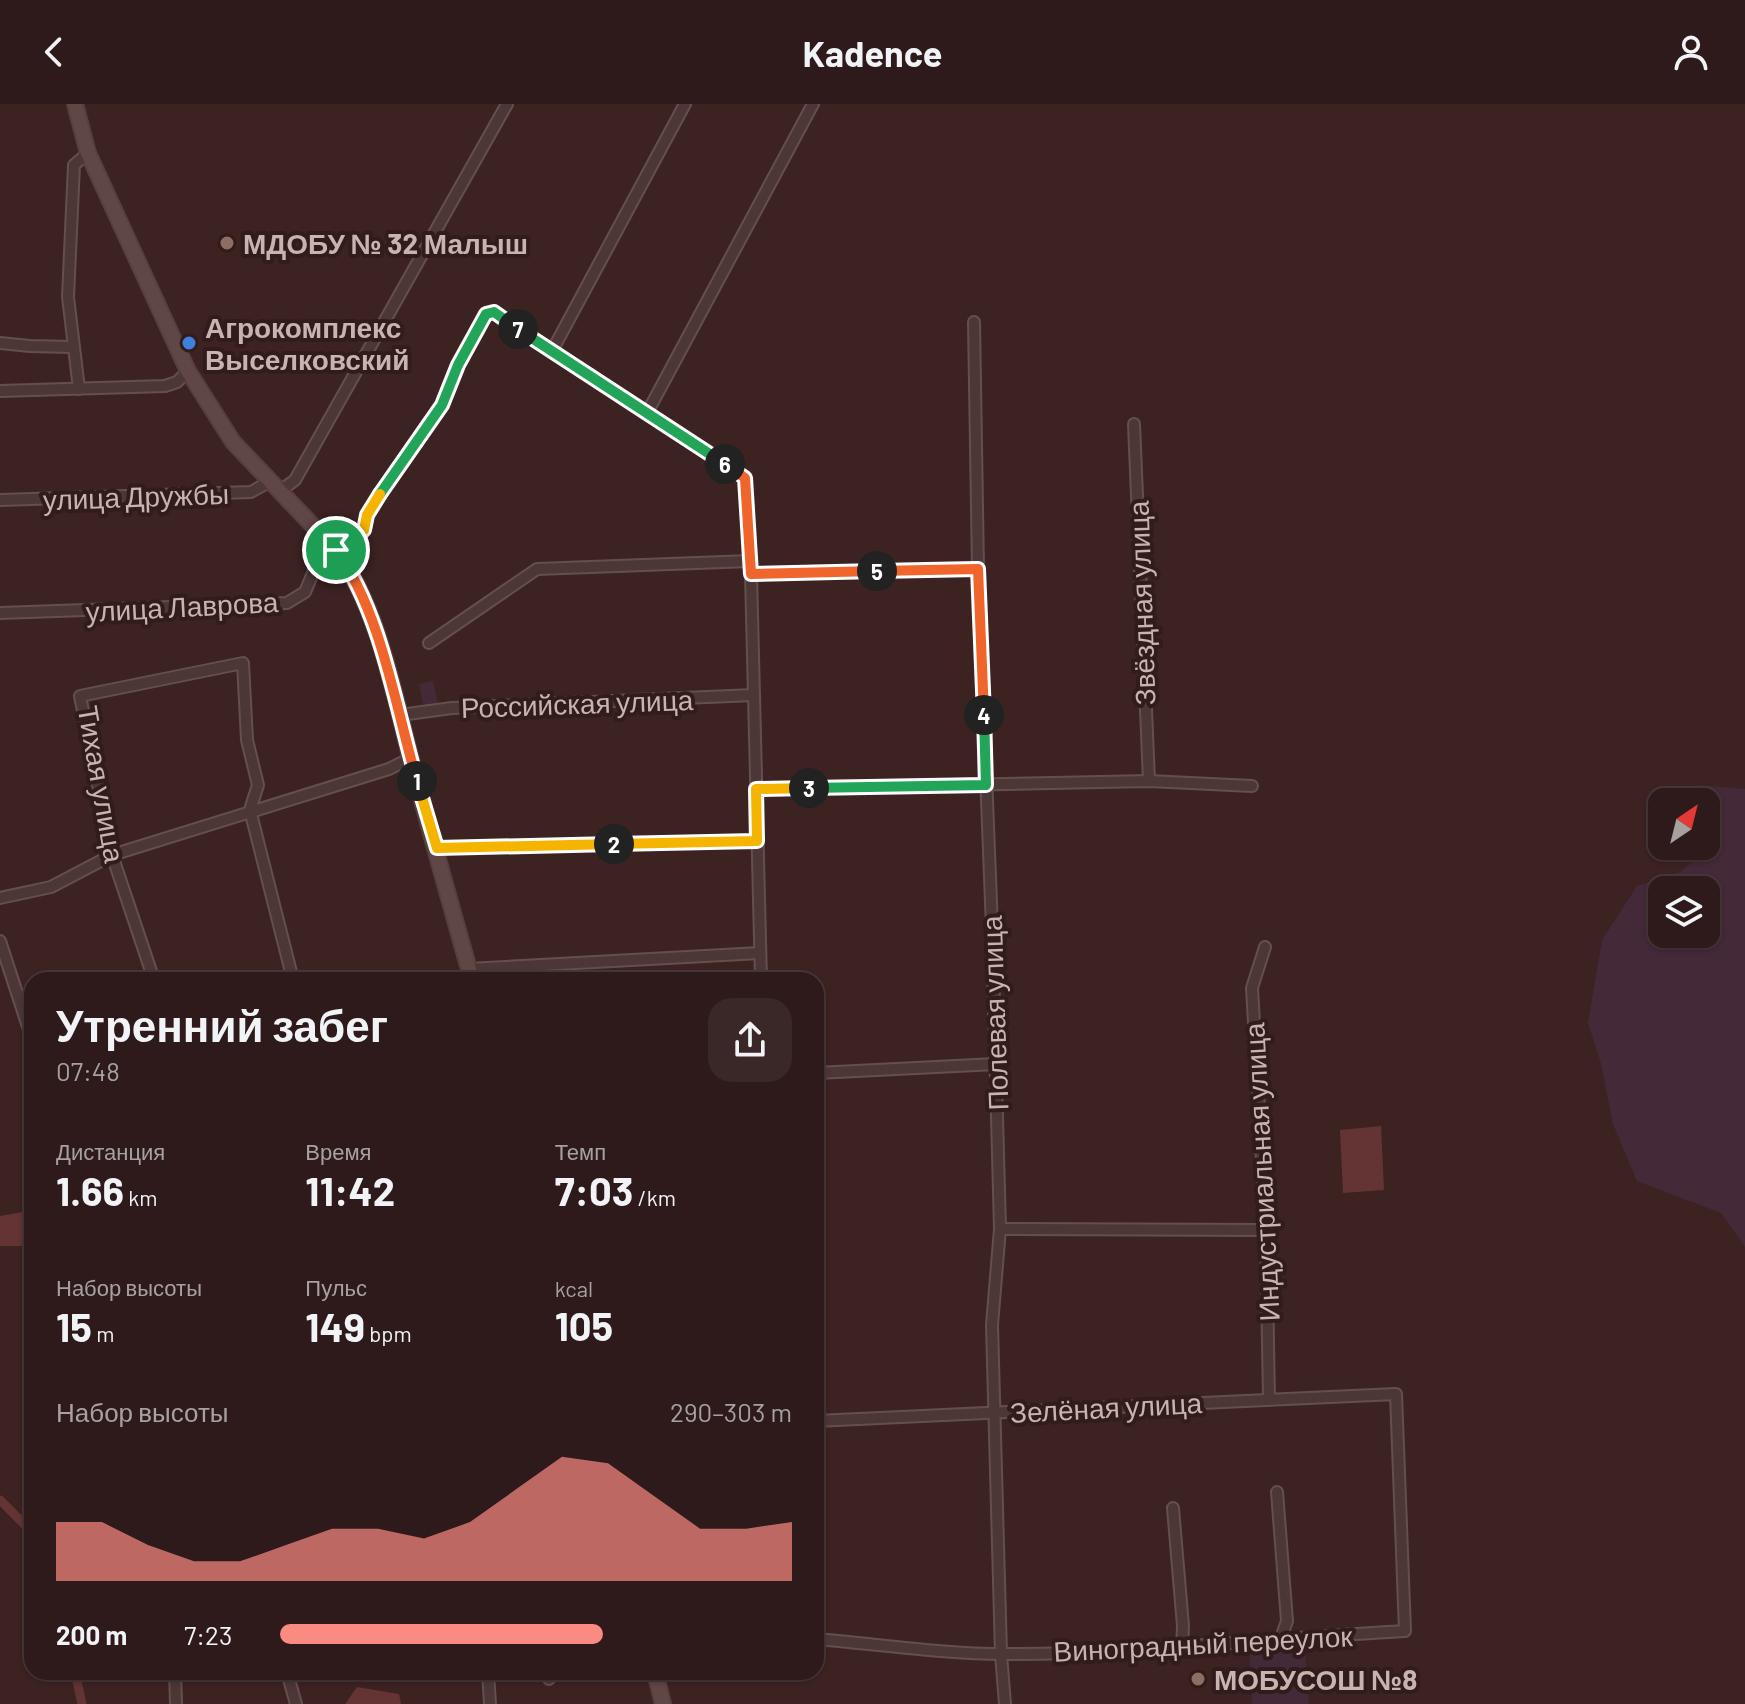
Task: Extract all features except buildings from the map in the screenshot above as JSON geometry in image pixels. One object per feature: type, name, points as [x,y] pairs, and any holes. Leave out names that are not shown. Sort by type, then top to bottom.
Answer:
[{"type":"main road","points":[[75,104],[88,153],[188,371],[233,442],[345,562],[368,608],[469,972]]},
{"type":"main road","points":[[657,1680],[663,1704]]},
{"type":"street","points":[[274,486],[295,480],[507,104]]},
{"type":"street","points":[[552,351],[685,104]]},
{"type":"street","points":[[647,413],[813,104]]},
{"type":"street","points":[[79,389],[68,297],[74,165],[88,153]]},
{"type":"street","points":[[331,545],[364,530],[370,508],[442,405],[458,365],[486,314],[494,312],[745,478],[751,574],[761,972]]},
{"type":"street","name":"Полевая улица","points":[[974,322],[978,569],[1000,1229],[992,1325],[1005,1704]]},
{"type":"street","points":[[0,343],[73,347]]},
{"type":"street","points":[[0,391],[165,386],[177,382],[188,371]]},
{"type":"street","name":"Звёздная улица","points":[[1134,424],[1149,781]]},
{"type":"street","name":"улица Дружбы","points":[[0,500],[251,492],[274,486]]},
{"type":"street","name":"улица Лаврова","points":[[0,613],[287,603],[305,592],[331,545]]},
{"type":"street","points":[[429,643],[537,569],[750,561]]},
{"type":"street","points":[[751,574],[978,569]]},
{"type":"street","name":"Тихая улица","points":[[151,972],[112,855],[80,696],[243,663],[247,740],[258,785],[250,810]]},
{"type":"street","name":"Российская улица","points":[[400,715],[452,708],[754,695]]},
{"type":"street","points":[[0,898],[51,887],[112,855],[389,769],[411,758]]},
{"type":"street","points":[[756,789],[1149,781],[1252,786]]},
{"type":"street","points":[[250,810],[291,972]]},
{"type":"street","points":[[437,848],[757,841]]},
{"type":"street","points":[[0,941],[24,1014]]},
{"type":"street","name":"Индустриальная улица","points":[[1265,947],[1252,988],[1266,1230],[1269,1399]]},
{"type":"street","points":[[498,972],[760,953]]},
{"type":"street","points":[[824,1073],[996,1064]]},
{"type":"street","points":[[1000,1229],[1266,1230]]},
{"type":"street","name":"Зелёная улица","points":[[824,1421],[1396,1394],[1405,1631]]},
{"type":"street","points":[[1277,1492],[1287,1621],[1281,1638]]},
{"type":"street","points":[[1173,1508],[1183,1626],[1182,1648]]},
{"type":"street","name":"Виноградный переулок","points":[[824,1640],[1001,1654],[1182,1648],[1281,1638],[1405,1631]]},
{"type":"street","points":[[175,1680],[176,1704]]},
{"type":"street","points":[[289,1680],[296,1704]]},
{"type":"street","points":[[488,1680],[490,1704]]},
{"type":"shaded area","points":[[433,681],[438,704],[424,707],[419,684]]},
{"type":"shaded area","points":[[1699,785],[1745,789],[1745,1247],[1721,1213],[1637,1181],[1613,1124],[1601,1064],[1588,1023],[1602,940],[1637,886],[1648,882],[1648,948],[1720,948],[1720,876],[1668,876],[1680,872],[1694,861],[1720,860],[1720,788],[1699,788]]},
{"type":"shaded area","points":[[1381,1126],[1384,1190],[1343,1193],[1340,1130]]},
{"type":"shaded area","points":[[23,1212],[24,1246],[0,1246],[0,1216]]},
{"type":"shaded area","points":[[1304,1638],[1309,1704],[1252,1704],[1249,1643]]},
{"type":"shaded area","points":[[357,1687],[399,1694],[401,1704],[345,1704]]},
{"type":"waterway","points":[[0,1500],[24,1524]]},
{"type":"waterway","points":[[77,1680],[82,1704]]},
{"type":"place","name":"МДОБУ № 32 Малыш","points":[[227,243]]},
{"type":"place","name":"Агрокомплекс Выселковский","points":[[189,343]]},
{"type":"place","name":"МОБУСОШ №8","points":[[1198,1679]]},
{"type":"route","points":[[494,312],[745,478],[751,574],[978,569],[986,785],[756,789],[757,841],[437,848],[368,608],[336,550],[364,530],[370,508],[442,405],[458,365],[486,314],[494,312]]}]
